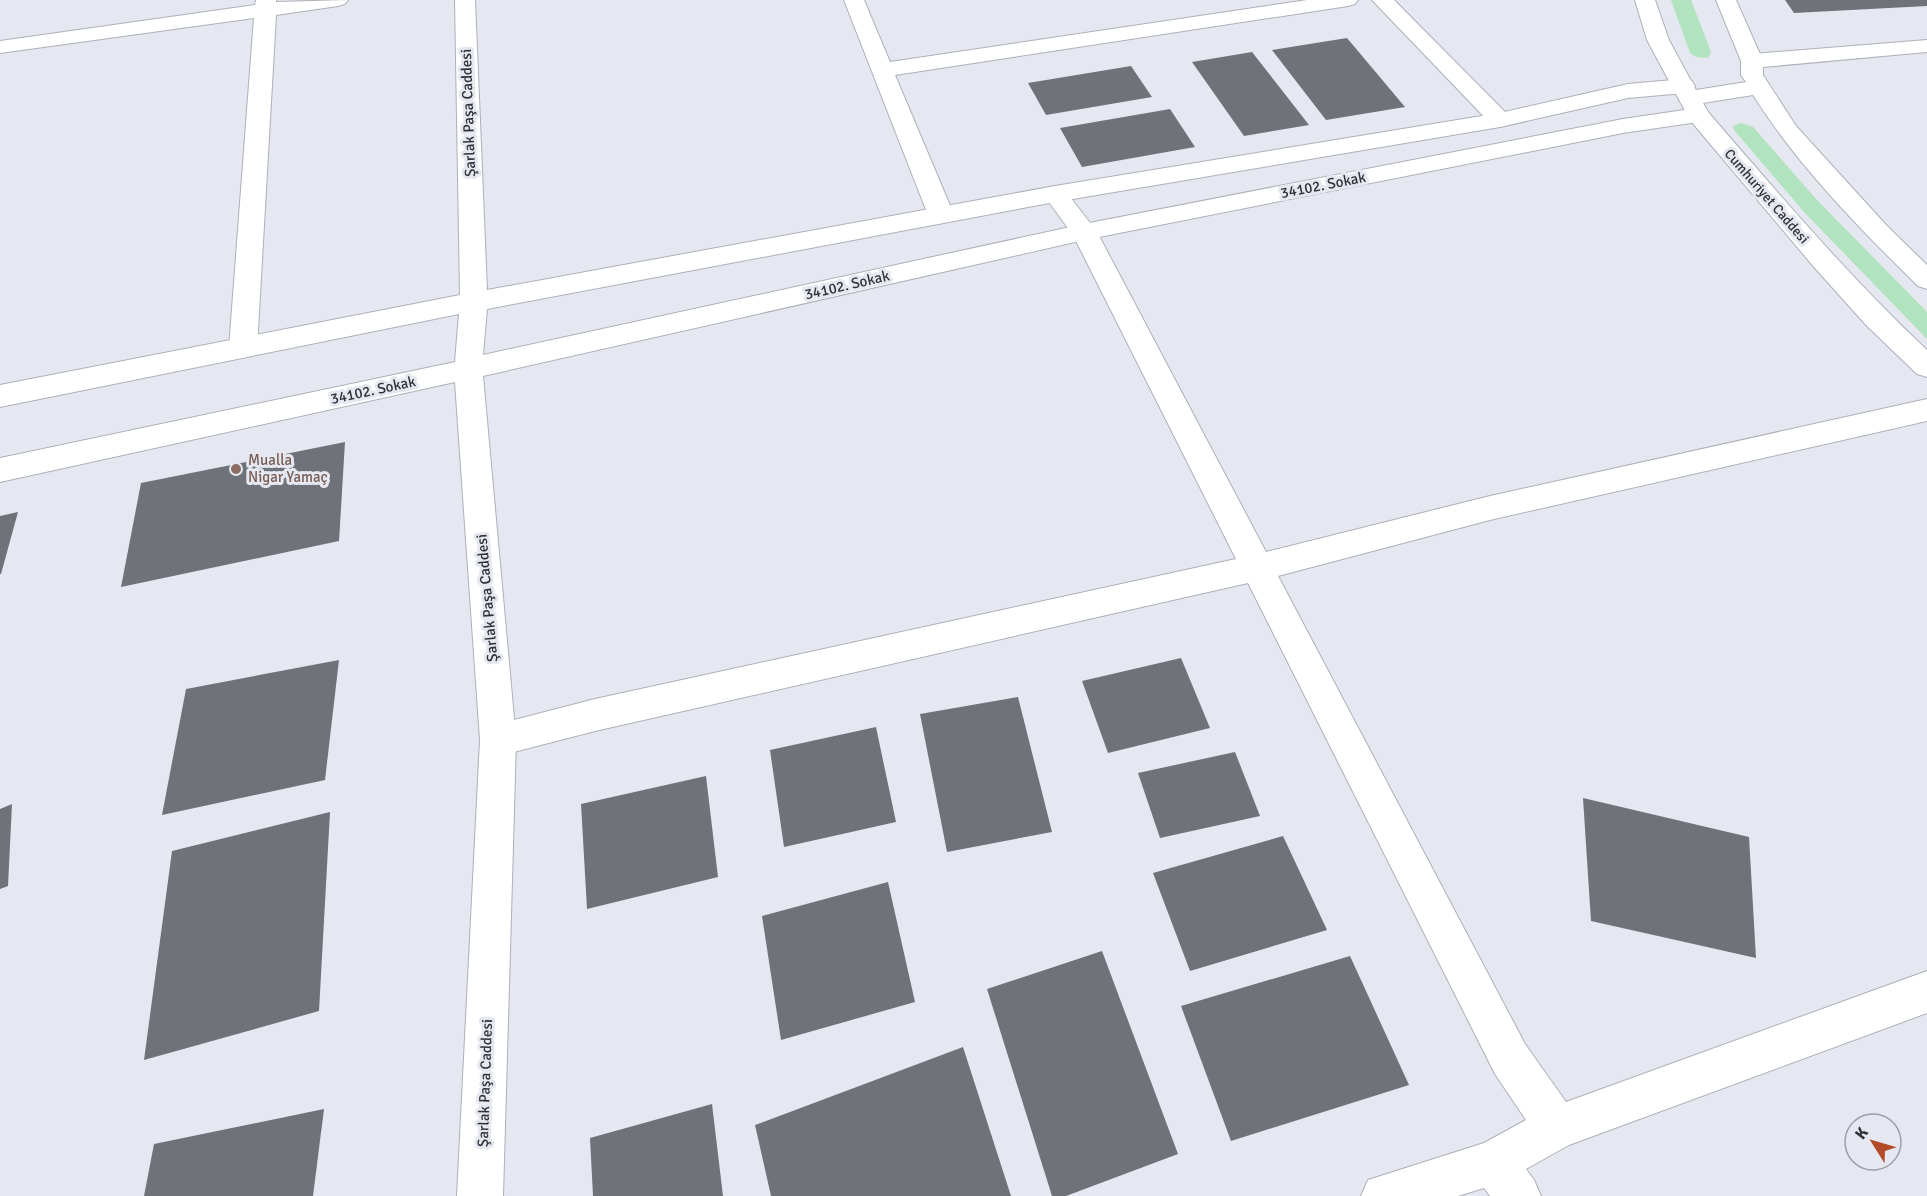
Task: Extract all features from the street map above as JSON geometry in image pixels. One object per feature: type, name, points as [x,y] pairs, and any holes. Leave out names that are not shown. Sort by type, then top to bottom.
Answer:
[{"type":"street","points":[[0,46],[265,6],[338,0]]},
{"type":"street","name":"Şarlak Paşa Caddesi","points":[[465,0],[474,303],[468,369],[498,740],[480,1196]]},
{"type":"street","points":[[854,0],[941,215]]},
{"type":"street","points":[[883,70],[1348,0]]},
{"type":"street","points":[[1382,0],[1500,120]]},
{"type":"street","name":"Cumhuriyet Caddesi","points":[[1646,0],[1658,40],[1690,100],[1823,261],[1876,318],[1927,367]]},
{"type":"street","points":[[1726,0],[1752,61],[1752,75],[1787,130],[1878,232],[1927,280]]},
{"type":"street","points":[[243,348],[265,6]]},
{"type":"street","points":[[1752,61],[1927,46]]},
{"type":"street","points":[[0,396],[474,303],[1055,194],[1500,120],[1628,91],[1690,100],[1759,87]]},
{"type":"street","name":"34102. Sokak","points":[[0,470],[1084,232],[1623,126],[1690,100]]},
{"type":"street","points":[[1055,194],[1084,232],[1510,1059],[1557,1127]]},
{"type":"street","points":[[498,740],[607,712],[1257,568],[1490,508],[1927,410]]},
{"type":"street","points":[[1384,1196],[1506,1179],[1557,1127],[1927,992]]},
{"type":"green space","points":[[1671,0],[1691,0],[1711,52],[1708,58],[1696,57],[1690,53]]},
{"type":"green space","points":[[1741,123],[1753,127],[1816,199],[1927,312],[1927,339],[1805,213],[1734,130],[1733,126]]},
{"type":"building","points":[[1785,0],[1927,0],[1927,6],[1794,13]]},
{"type":"building","points":[[1347,38],[1405,107],[1326,120],[1272,50]]},
{"type":"building","points":[[1252,52],[1309,125],[1244,136],[1192,62]]},
{"type":"building","points":[[1131,66],[1152,97],[1046,115],[1028,83]]},
{"type":"building","points":[[1170,109],[1195,147],[1082,167],[1060,128]]},
{"type":"building","points":[[345,442],[339,541],[121,587],[141,483]]},
{"type":"building","points":[[18,512],[1,574],[0,574],[0,516]]},
{"type":"building","points":[[1181,658],[1210,728],[1108,753],[1082,681]]},
{"type":"building","points":[[339,660],[325,780],[162,815],[186,689]]},
{"type":"building","points":[[1018,697],[1052,832],[947,852],[920,714]]},
{"type":"building","points":[[876,727],[896,822],[784,847],[770,750]]},
{"type":"building","points":[[1235,752],[1260,816],[1160,838],[1138,773]]},
{"type":"building","points":[[706,776],[718,877],[587,909],[581,804]]},
{"type":"building","points":[[1583,798],[1749,837],[1756,958],[1591,921]]},
{"type":"building","points":[[12,804],[8,886],[0,889],[0,809]]},
{"type":"building","points":[[330,812],[319,1011],[144,1060],[172,851]]},
{"type":"building","points":[[1283,836],[1327,930],[1190,971],[1153,873]]},
{"type":"building","points":[[888,882],[915,1002],[781,1040],[762,916]]},
{"type":"building","points":[[1102,951],[1178,1154],[1066,1196],[1052,1196],[987,989]]},
{"type":"building","points":[[1350,956],[1409,1085],[1231,1141],[1181,1006]]},
{"type":"building","points":[[963,1047],[1011,1196],[771,1196],[755,1125]]},
{"type":"building","points":[[712,1104],[723,1196],[593,1196],[590,1138]]},
{"type":"building","points":[[324,1109],[313,1196],[144,1196],[154,1144]]},
{"type":"place","name":"Mualla Nigar Yamaç","points":[[236,469]]}]
